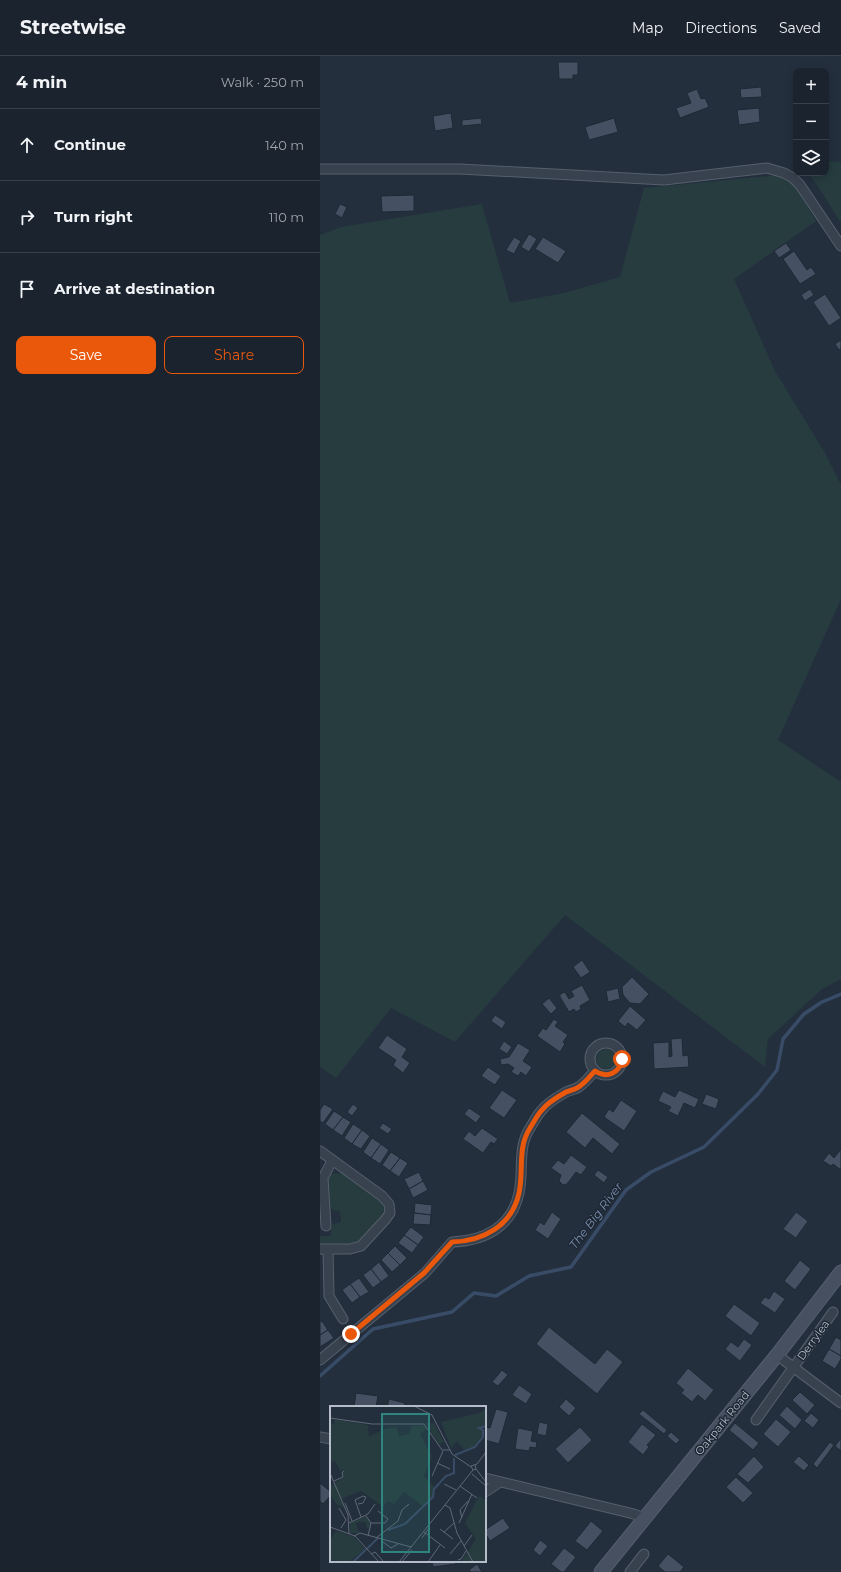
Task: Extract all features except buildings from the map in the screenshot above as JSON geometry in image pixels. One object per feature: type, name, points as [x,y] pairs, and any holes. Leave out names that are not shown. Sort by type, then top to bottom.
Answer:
[{"type":"main road","name":"Oakpark Road","points":[[601,1572],[777,1355],[841,1272]]},
{"type":"street","points":[[320,169],[460,169],[664,180],[767,168],[784,173],[793,178],[800,185],[841,246]]},
{"type":"street","points":[[320,1360],[424,1273],[452,1242],[465,1242],[477,1239],[500,1227],[514,1210],[520,1193],[522,1150],[528,1130],[542,1109],[565,1093],[580,1087],[595,1071]]},
{"type":"street","points":[[320,1152],[382,1196],[389,1204],[390,1213],[362,1246],[350,1250],[324,1249],[329,1296],[343,1319]]},
{"type":"street","points":[[326,1226],[322,1178],[332,1161]]},
{"type":"street","name":"Derrylea","points":[[756,1420],[833,1312]]},
{"type":"street","name":"Derrylea","points":[[777,1355],[841,1403]]},
{"type":"street","points":[[320,1437],[330,1440]]},
{"type":"street","points":[[486,1478],[634,1514],[644,1518]]},
{"type":"street","points":[[486,1491],[500,1482]]},
{"type":"street","points":[[630,1572],[644,1554]]},
{"type":"green space","points":[[829,161],[841,162],[841,223],[810,176],[829,176]]},
{"type":"green space","points":[[780,175],[797,188],[816,221],[734,279],[775,371],[825,453],[841,485],[841,599],[778,740],[841,782],[841,979],[822,989],[768,1039],[765,1067],[565,915],[455,1042],[391,1008],[336,1078],[320,1067],[320,235],[341,227],[482,204],[510,303],[564,293],[620,277],[644,188]]},
{"type":"green space","points":[[606,1049],[613,1052],[616,1059],[613,1066],[606,1069],[599,1066],[596,1059],[599,1052]]},
{"type":"green space","points":[[335,1173],[343,1174],[382,1202],[384,1212],[375,1225],[355,1244],[343,1246],[320,1246],[320,1236],[331,1236],[333,1224],[341,1222],[340,1211],[333,1210],[329,1206],[326,1181],[329,1175]]},
{"type":"waterway","name":"The Big River","points":[[320,1376],[373,1329],[452,1312],[474,1293],[496,1296],[529,1276],[571,1267],[626,1190],[651,1172],[704,1147],[758,1094],[777,1070],[783,1039],[804,1014],[822,1002],[841,994]]},
{"type":"route","points":[[351,1334],[424,1273],[452,1242],[465,1242],[477,1239],[500,1227],[514,1210],[520,1193],[522,1150],[528,1130],[542,1109],[565,1093],[580,1087],[595,1071],[600,1074],[612,1074],[618,1070],[622,1059]]}]
